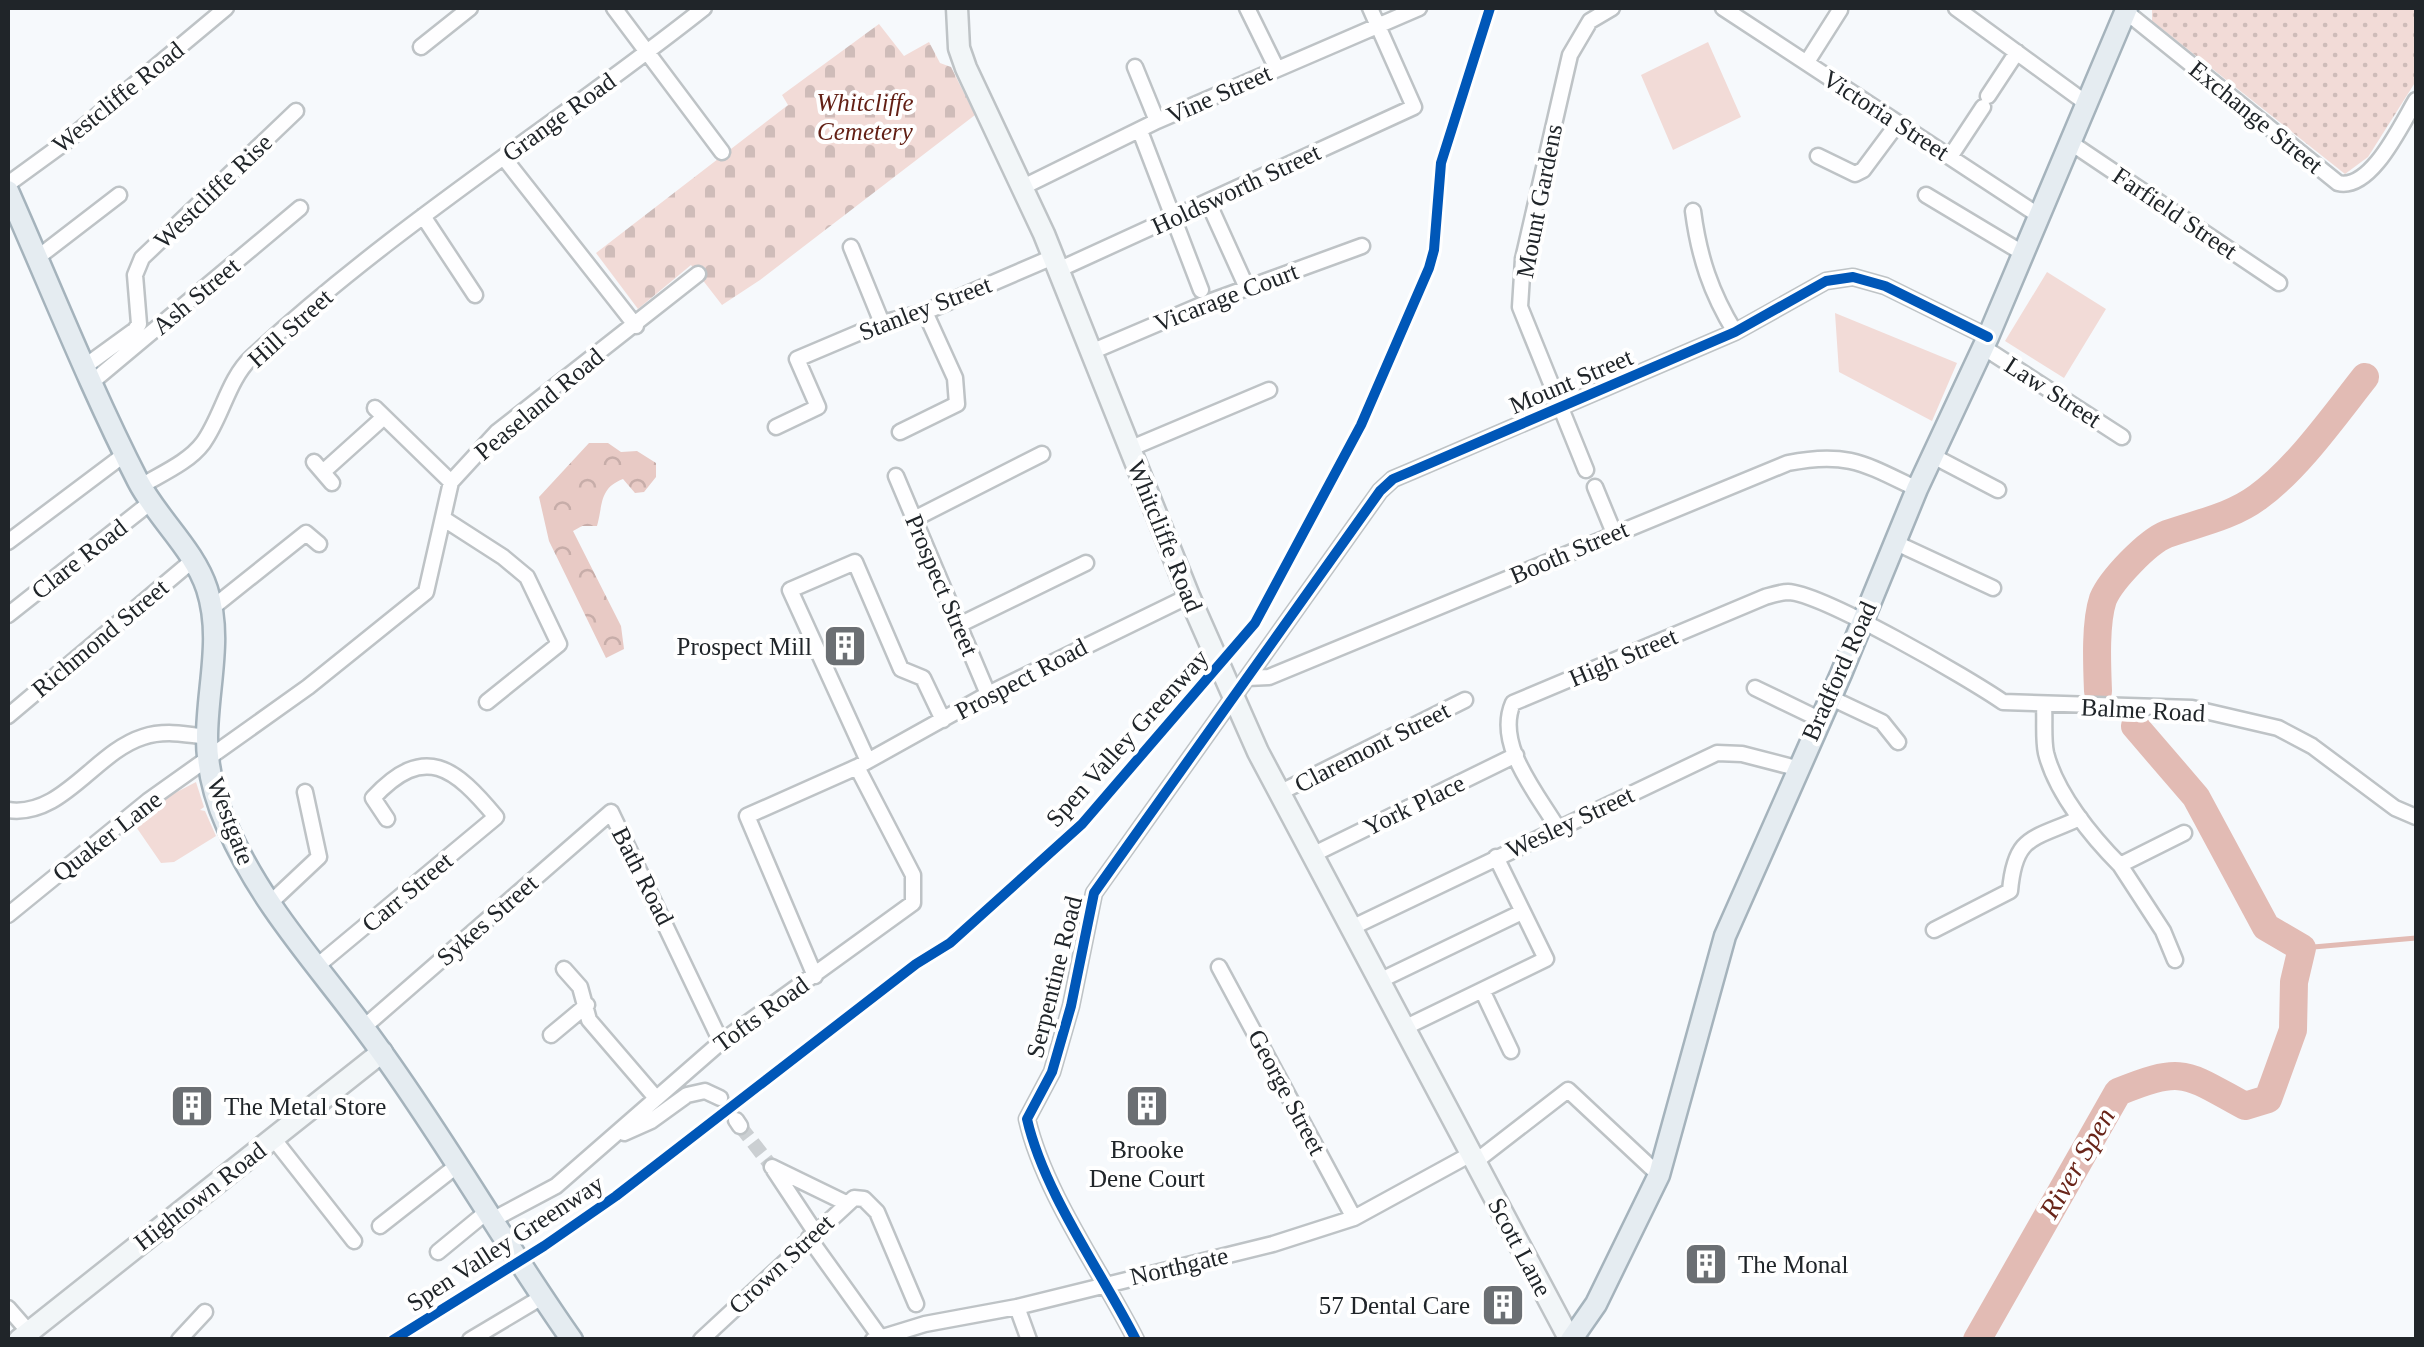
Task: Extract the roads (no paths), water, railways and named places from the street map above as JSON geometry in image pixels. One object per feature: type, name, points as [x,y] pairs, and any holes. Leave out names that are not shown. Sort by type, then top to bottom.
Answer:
[{"type":"main road","name":"Whitcliffe Road","points":[[957,8],[959,48],[966,68],[1056,263],[1233,698],[1473,1158]]},
{"type":"main road","name":"Bradford Road","points":[[1571,1340],[1596,1304],[1659,1175],[1725,936],[2126,10]]},
{"type":"main road","name":"Westgate","points":[[8,192],[14,225],[37,258],[125,454],[146,494],[206,585],[214,618],[206,737],[214,789],[226,824],[269,904],[382,1052],[572,1340]]},
{"type":"main road","name":"Hightown Road","points":[[22,1337],[382,1052]]},
{"type":"main road","name":"Scott Lane","points":[[1473,1158],[1571,1340]]},
{"type":"street","name":"Westcliffe Road","points":[[8,184],[63,144],[226,8]]},
{"type":"street","points":[[421,47],[470,8]]},
{"type":"street","points":[[614,8],[722,152]]},
{"type":"street","name":"Grange Road","points":[[417,219],[704,8]]},
{"type":"street","points":[[1248,8],[1276,69]]},
{"type":"street","points":[[1370,8],[1378,25]]},
{"type":"street","name":"Vine Street","points":[[1023,187],[1157,121],[1418,8]]},
{"type":"street","name":"Mount Gardens","points":[[1586,470],[1520,307],[1523,260],[1570,55],[1590,21],[1612,8]]},
{"type":"street","points":[[1956,8],[2086,103]]},
{"type":"street","name":"Victoria Street","points":[[1733,10],[2038,214]]},
{"type":"street","points":[[1806,62],[1840,10]]},
{"type":"street","name":"Exchange Street","points":[[2126,10],[2338,183],[2352,184],[2366,176],[2416,100]]},
{"type":"street","name":"Holdsworth Street","points":[[1056,263],[1173,218],[1414,108],[1378,25]]},
{"type":"street","points":[[1950,157],[2017,52]]},
{"type":"street","points":[[1136,66],[1157,121]]},
{"type":"street","name":"Westcliffe Rise","points":[[88,375],[139,324],[135,275],[142,258],[296,110]]},
{"type":"street","points":[[1818,156],[1855,174],[1898,123]]},
{"type":"street","points":[[1140,131],[1201,290]]},
{"type":"street","name":"Farfield Street","points":[[2071,143],[2279,283]]},
{"type":"street","points":[[504,158],[636,326]]},
{"type":"street","points":[[37,258],[118,194]]},
{"type":"street","points":[[1926,194],[2021,252]]},
{"type":"street","points":[[1208,202],[1247,288]]},
{"type":"street","name":"Ash Street","points":[[88,375],[300,208]]},
{"type":"street","points":[[1693,211],[1698,252],[1735,332]]},
{"type":"street","points":[[417,219],[474,296]]},
{"type":"street","name":"Hill Street","points":[[146,494],[202,444],[248,360],[417,219]]},
{"type":"street","name":"Vicarage Court","points":[[1091,352],[1362,246]]},
{"type":"street","points":[[851,247],[882,324]]},
{"type":"street","name":"Stanley Street","points":[[776,427],[818,407],[797,359],[882,324],[926,312],[1056,263]]},
{"type":"street","name":"Peaseland Road","points":[[451,482],[497,432],[698,274]]},
{"type":"street","name":"Mount Street","points":[[1247,678],[1380,491],[1402,475],[1735,332],[1826,281],[1852,277],[1885,286],[1985,342]]},
{"type":"street","points":[[900,432],[957,404],[954,378],[926,312]]},
{"type":"street","name":"Law Street","points":[[1985,342],[2122,437]]},
{"type":"street","points":[[1129,450],[1269,390]]},
{"type":"street","points":[[208,759],[308,687],[426,592],[451,482],[380,412],[323,472]]},
{"type":"street","points":[[8,542],[125,454]]},
{"type":"street","points":[[914,519],[1042,454]]},
{"type":"street","name":"Booth Street","points":[[1247,678],[1269,677],[1784,464],[1819,456],[1857,461],[1917,490]]},
{"type":"street","points":[[1933,456],[1998,490]]},
{"type":"street","name":"Prospect Street","points":[[896,476],[988,694]]},
{"type":"street","points":[[1595,487],[1614,533]]},
{"type":"street","name":"Clare Road","points":[[8,616],[146,494]]},
{"type":"street","points":[[444,520],[503,557],[527,578],[559,644],[487,702]]},
{"type":"street","points":[[212,608],[306,533],[319,544]]},
{"type":"street","points":[[1894,542],[1993,588]]},
{"type":"street","name":"Richmond Street","points":[[8,716],[192,561]]},
{"type":"street","points":[[863,764],[790,590],[855,562],[901,670],[923,678],[943,720]]},
{"type":"street","points":[[958,625],[1086,562]]},
{"type":"street","name":"High Street","points":[[1556,827],[1508,738],[1506,718],[1512,704],[1765,597],[1789,592],[1862,623]]},
{"type":"street","name":"Prospect Road","points":[[814,976],[747,816],[863,764],[988,694],[1189,596]]},
{"type":"street","name":"Balme Road","points":[[1862,623],[2002,702],[2192,708],[2278,728],[2312,746],[2395,808],[2416,816]]},
{"type":"street","points":[[1233,698],[1247,678]]},
{"type":"street","points":[[1755,688],[1819,719]]},
{"type":"street","points":[[1829,697],[1882,722],[1898,742]]},
{"type":"street","name":"Serpentine Road","points":[[1107,1283],[1033,1148],[1027,1119],[1052,1072],[1071,1006],[1094,893],[1233,698]]},
{"type":"street","name":"Claremont Street","points":[[1280,793],[1465,700]]},
{"type":"street","points":[[2044,706],[2046,754],[2080,818],[2120,865],[2164,931],[2176,960]]},
{"type":"street","points":[[8,810],[42,808],[123,745],[147,735],[206,737]]},
{"type":"street","name":"Wesley Street","points":[[1351,928],[1717,753],[1742,754],[1796,768]]},
{"type":"street","name":"York Place","points":[[1312,855],[1516,755]]},
{"type":"street","name":"Quaker Lane","points":[[8,916],[148,802],[208,759]]},
{"type":"street","name":"Tofts Road","points":[[438,1252],[492,1214],[556,1186],[721,1042],[913,902],[913,875],[863,764]]},
{"type":"street","name":"Carr Street","points":[[317,966],[496,816],[466,781],[438,767],[412,767],[389,781],[373,798],[387,820]]},
{"type":"street","points":[[269,904],[320,857],[305,792]]},
{"type":"street","name":"Bath Road","points":[[611,812],[721,1042]]},
{"type":"street","name":"Sykes Street","points":[[364,1027],[611,812]]},
{"type":"street","points":[[1934,930],[2010,891],[2012,862],[2022,846],[2080,818]]},
{"type":"street","points":[[2120,865],[2184,833]]},
{"type":"street","points":[[1404,1028],[1546,959],[1496,857]]},
{"type":"street","points":[[1379,981],[1522,912]]},
{"type":"street","name":"George Street","points":[[1219,966],[1354,1218]]},
{"type":"street","points":[[564,969],[580,987],[590,1020],[656,1098]]},
{"type":"street","points":[[1482,990],[1512,1052]]},
{"type":"street","points":[[551,1034],[587,1005]]},
{"type":"street","name":"Northgate","points":[[876,1338],[1266,1246],[1354,1218],[1473,1158],[1568,1090],[1659,1175]]},
{"type":"street","points":[[610,1139],[652,1122],[687,1095],[705,1091],[720,1098]]},
{"type":"street","points":[[273,1138],[354,1241]]},
{"type":"street","points":[[380,1226],[459,1164]]},
{"type":"street","points":[[846,1203],[772,1167],[876,1338]]},
{"type":"street","name":"Crown Street","points":[[702,1340],[854,1198],[864,1198],[877,1212],[916,1304]]},
{"type":"street","points":[[1107,1283],[1136,1340]]},
{"type":"street","points":[[470,1340],[542,1297]]},
{"type":"street","points":[[1017,1307],[1029,1340]]},
{"type":"street","points":[[8,1308],[22,1337]]},
{"type":"street","points":[[180,1340],[205,1312]]},
{"type":"waterway","name":"River Spen","points":[[2098,691],[2100,609],[2121,572],[2159,538],[2237,510],[2258,497],[2315,441],[2365,377]]},
{"type":"waterway","name":"River Spen","points":[[1977,1340],[2118,1092],[2172,1076],[2196,1080],[2245,1106],[2268,1099],[2293,1030],[2294,982],[2302,948],[2266,927],[2196,797],[2135,726]]},
{"type":"waterway","points":[[2302,948],[2416,938]]},
{"type":"tunnel","points":[[720,1098],[736,1120]]},
{"type":"tunnel","points":[[740,1126],[772,1167]]},
{"type":"place","name":"Prospect Mill","points":[[845,646]]},
{"type":"place","name":"The Metal Store","points":[[192,1106]]},
{"type":"place","name":"Brooke Dene Court","points":[[1147,1106]]},
{"type":"place","name":"The Monal","points":[[1706,1264]]},
{"type":"place","name":"57 Dental Care","points":[[1503,1305]]},
{"type":"park label","name":"Whitcliffe Cemetery","points":[[865,116]]}]
